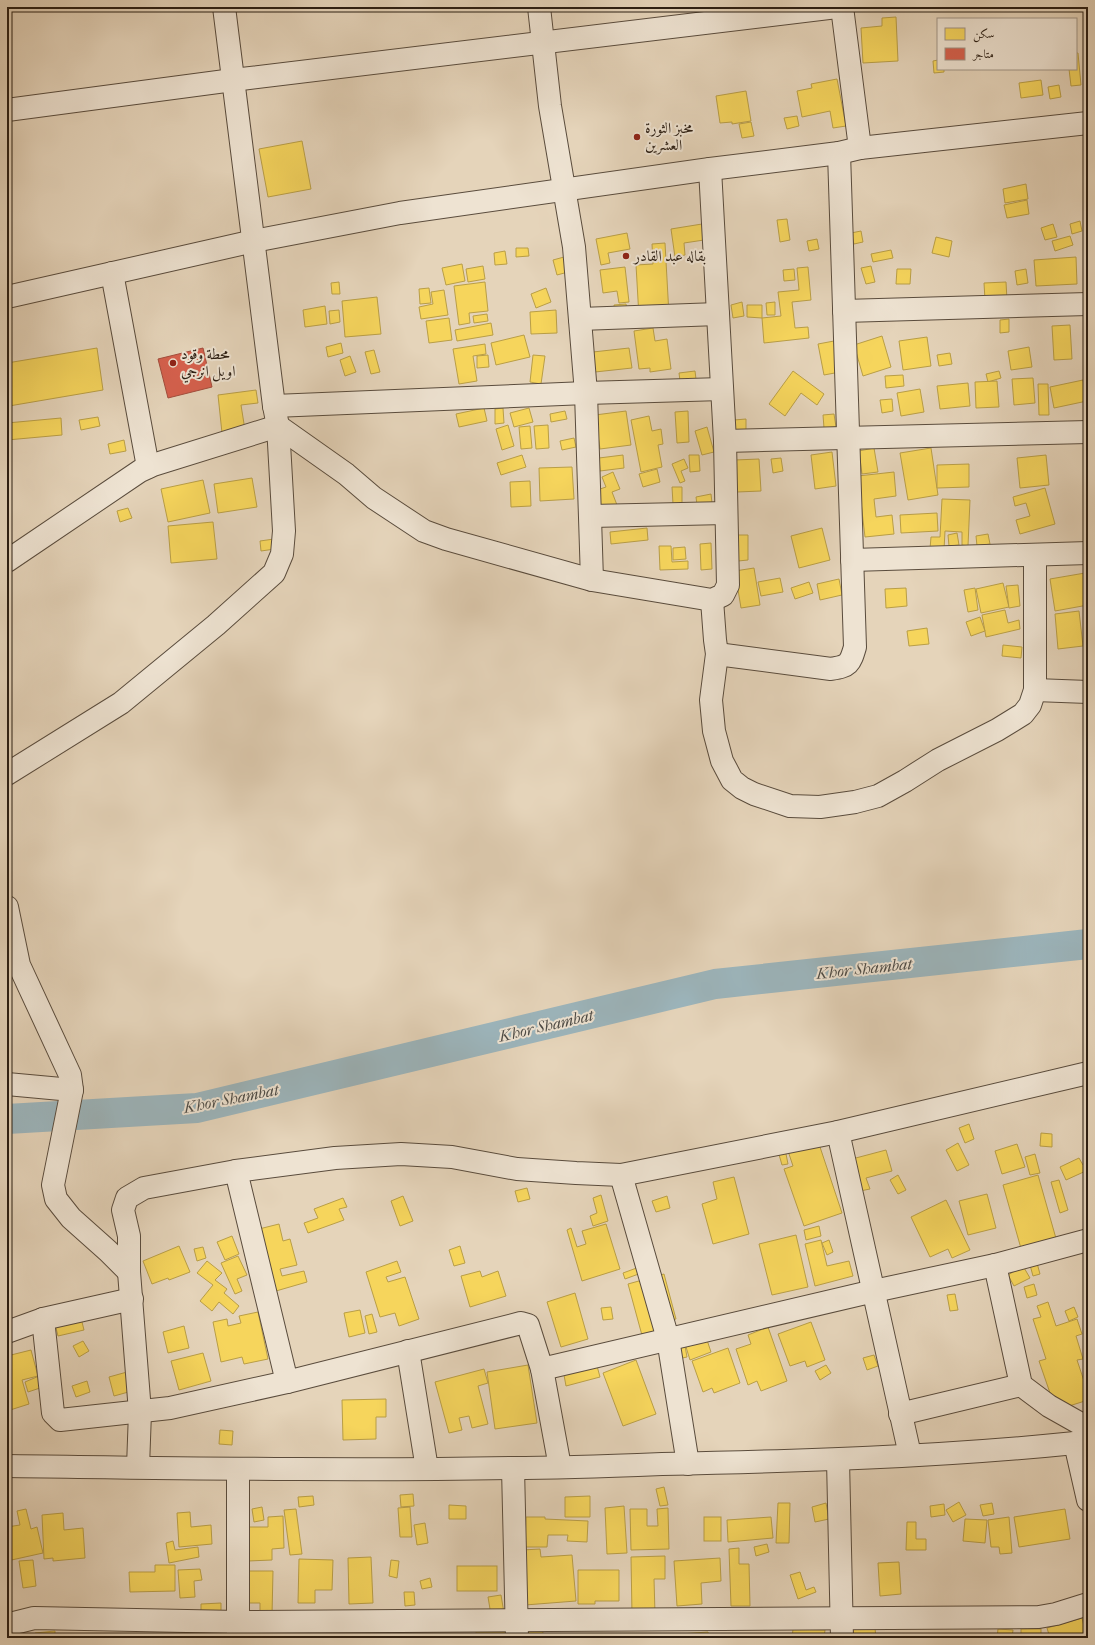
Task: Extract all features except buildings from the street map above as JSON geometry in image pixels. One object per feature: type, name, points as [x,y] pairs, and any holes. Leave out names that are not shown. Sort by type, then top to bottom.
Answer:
[{"type":"street","points":[[7,774],[121,703],[216,625],[274,573],[282,554],[284,531],[276,416],[224,7]]},
{"type":"street","points":[[539,7],[550,106],[574,247],[586,393],[592,580]]},
{"type":"street","points":[[7,110],[233,80],[837,7]]},
{"type":"street","points":[[842,7],[860,148]]},
{"type":"street","points":[[7,297],[254,241],[400,213],[564,191],[710,169],[840,153],[860,148],[1088,123]]},
{"type":"street","points":[[717,654],[831,668],[844,666],[851,659],[855,647],[840,153]]},
{"type":"street","points":[[276,416],[374,498],[424,531],[446,539],[592,580],[712,600],[723,595],[728,585],[725,441],[710,169]]},
{"type":"street","points":[[112,273],[148,467]]},
{"type":"street","points":[[844,311],[1088,304]]},
{"type":"street","points":[[580,319],[718,314]]},
{"type":"street","points":[[7,561],[140,471],[276,416],[586,393],[722,389]]},
{"type":"street","points":[[725,441],[1088,432]]},
{"type":"street","points":[[591,516],[726,513]]},
{"type":"street","points":[[852,560],[1088,553]]},
{"type":"street","points":[[712,600],[717,654],[711,700],[714,731],[722,761],[732,780],[742,788],[754,794],[790,806],[820,807],[855,802],[878,796],[905,782],[938,760],[997,730],[1023,714],[1030,705],[1035,690],[1035,555]]},
{"type":"street","points":[[1035,690],[1088,692]]},
{"type":"street","points":[[7,907],[19,965],[70,1075],[72,1090],[53,1185],[56,1199],[71,1218],[129,1272]]},
{"type":"street","points":[[138,1467],[140,1412],[129,1272],[129,1236],[123,1210],[127,1198],[144,1188],[236,1171],[335,1158],[401,1154],[452,1157],[517,1169],[576,1174],[621,1175],[838,1132],[1088,1073]]},
{"type":"street","points":[[7,1084],[72,1090]]},
{"type":"street","points":[[838,1132],[910,1455]]},
{"type":"street","points":[[236,1171],[287,1382]]},
{"type":"street","points":[[621,1175],[668,1339],[688,1464]]},
{"type":"street","points":[[542,1369],[874,1291],[995,1265],[1088,1240]]},
{"type":"street","points":[[995,1265],[1021,1385],[1049,1406],[1084,1437],[1088,1500]]},
{"type":"street","points":[[7,1332],[43,1320],[132,1299]]},
{"type":"street","points":[[43,1320],[53,1413],[56,1418],[60,1420],[170,1408],[287,1382],[521,1323],[528,1326],[532,1334],[542,1369],[560,1467]]},
{"type":"street","points":[[408,1351],[427,1469]]},
{"type":"street","points":[[900,1414],[1021,1385]]},
{"type":"street","points":[[7,1466],[238,1469],[427,1469],[838,1460],[910,1455],[990,1452],[1084,1437]]},
{"type":"street","points":[[838,1460],[842,1628]]},
{"type":"street","points":[[513,1468],[517,1629]]},
{"type":"street","points":[[238,1469],[238,1630]]},
{"type":"street","points":[[7,1628],[14,1623],[34,1618],[238,1630],[842,1628],[1039,1617],[1056,1614],[1088,1604]]},
{"type":"waterway","name":"Khor Shambat","points":[[7,1119],[197,1108],[715,984],[1088,944]]},
{"type":"place","name":"مخبز الثورة العشرين","points":[[637,137]]},
{"type":"place","name":"بقاله عبد القادر","points":[[626,256]]},
{"type":"place","name":"محطة وقود اويل انرجي","points":[[173,363]]}]
